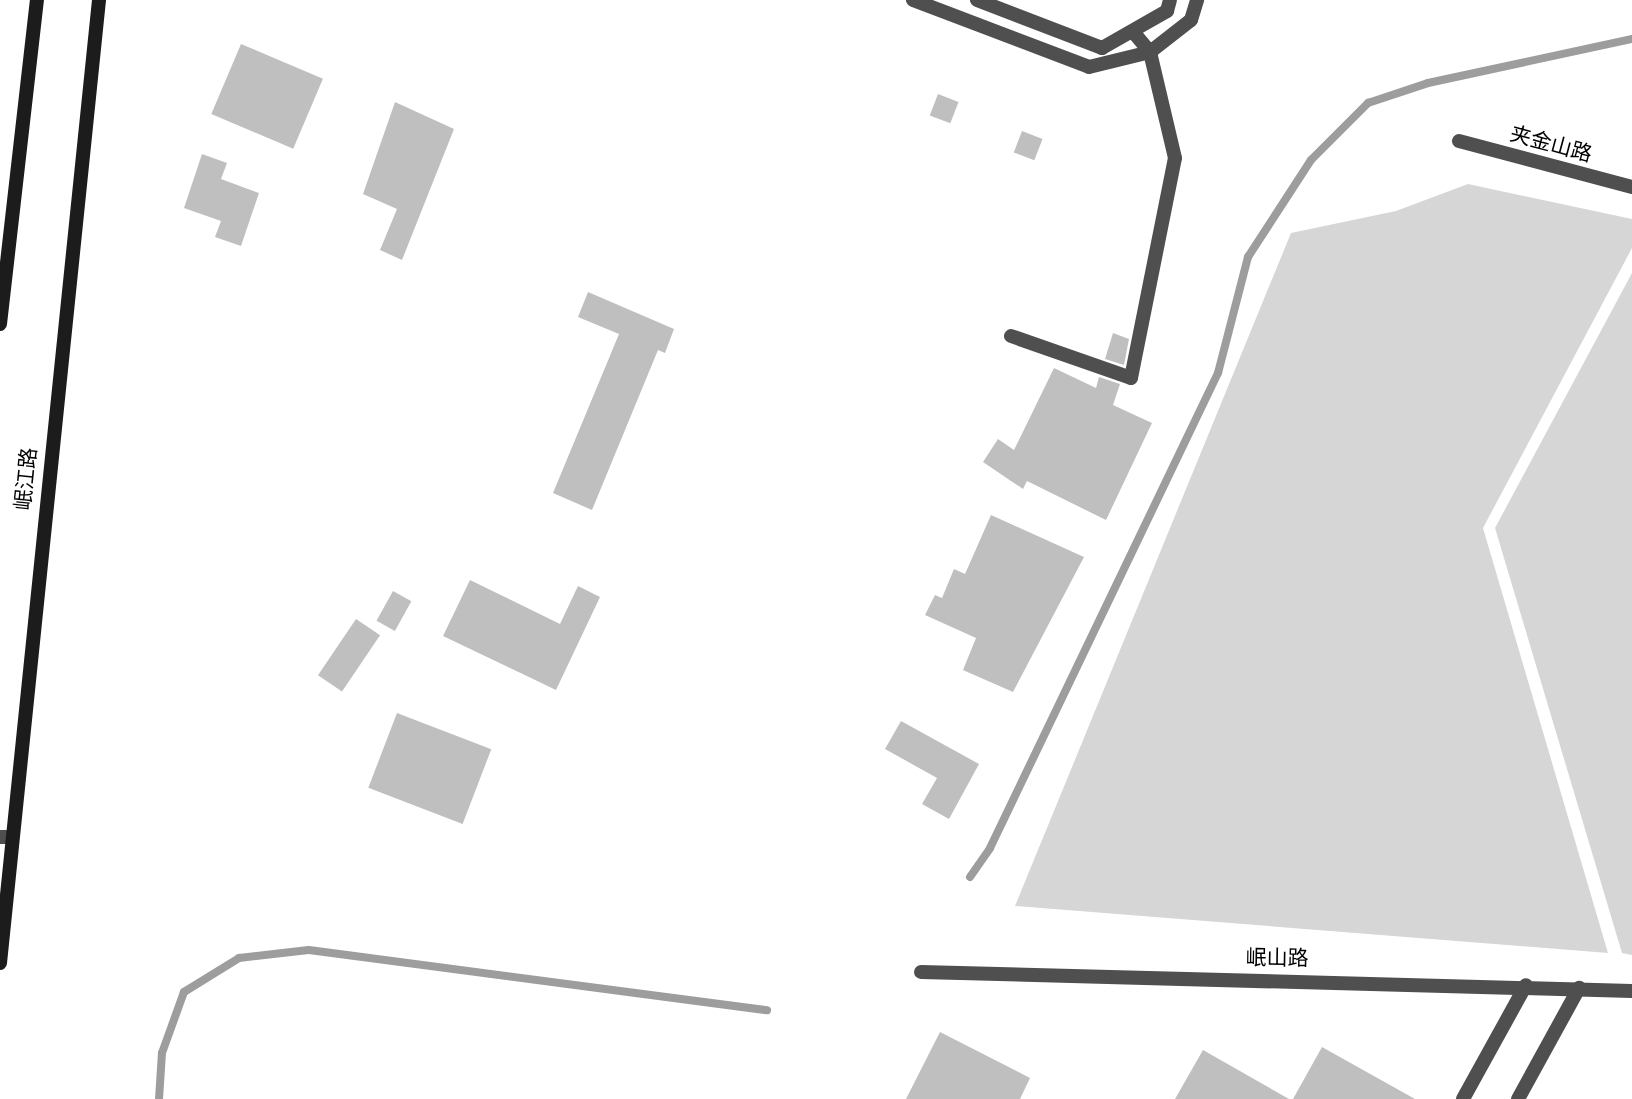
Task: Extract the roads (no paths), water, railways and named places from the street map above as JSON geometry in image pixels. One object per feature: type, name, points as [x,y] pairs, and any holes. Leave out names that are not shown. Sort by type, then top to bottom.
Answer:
[{"type":"main road","points":[[0,324],[37,0]]},
{"type":"main road","name":"岷江路","points":[[0,963],[4,837],[99,0]]},
{"type":"street","points":[[914,0],[1089,67],[1150,52],[1191,20],[1197,0]]},
{"type":"street","points":[[977,0],[1102,48],[1167,11],[1170,0]]},
{"type":"street","points":[[1012,335],[1131,378],[1175,158],[1150,52],[1132,32]]},
{"type":"street","name":"夹金山路","points":[[1459,141],[1632,187]]},
{"type":"street","name":"岷山路","points":[[920,972],[1525,985],[1632,991]]},
{"type":"street","points":[[1463,1099],[1525,985]]},
{"type":"street","points":[[1518,1099],[1579,988]]},
{"type":"waterway","points":[[970,877],[990,848],[1218,373],[1248,257],[1311,160],[1368,103],[1428,83],[1632,39]]},
{"type":"waterway","points":[[159,1099],[162,1053],[184,992],[239,958],[309,950],[767,1010]]}]
